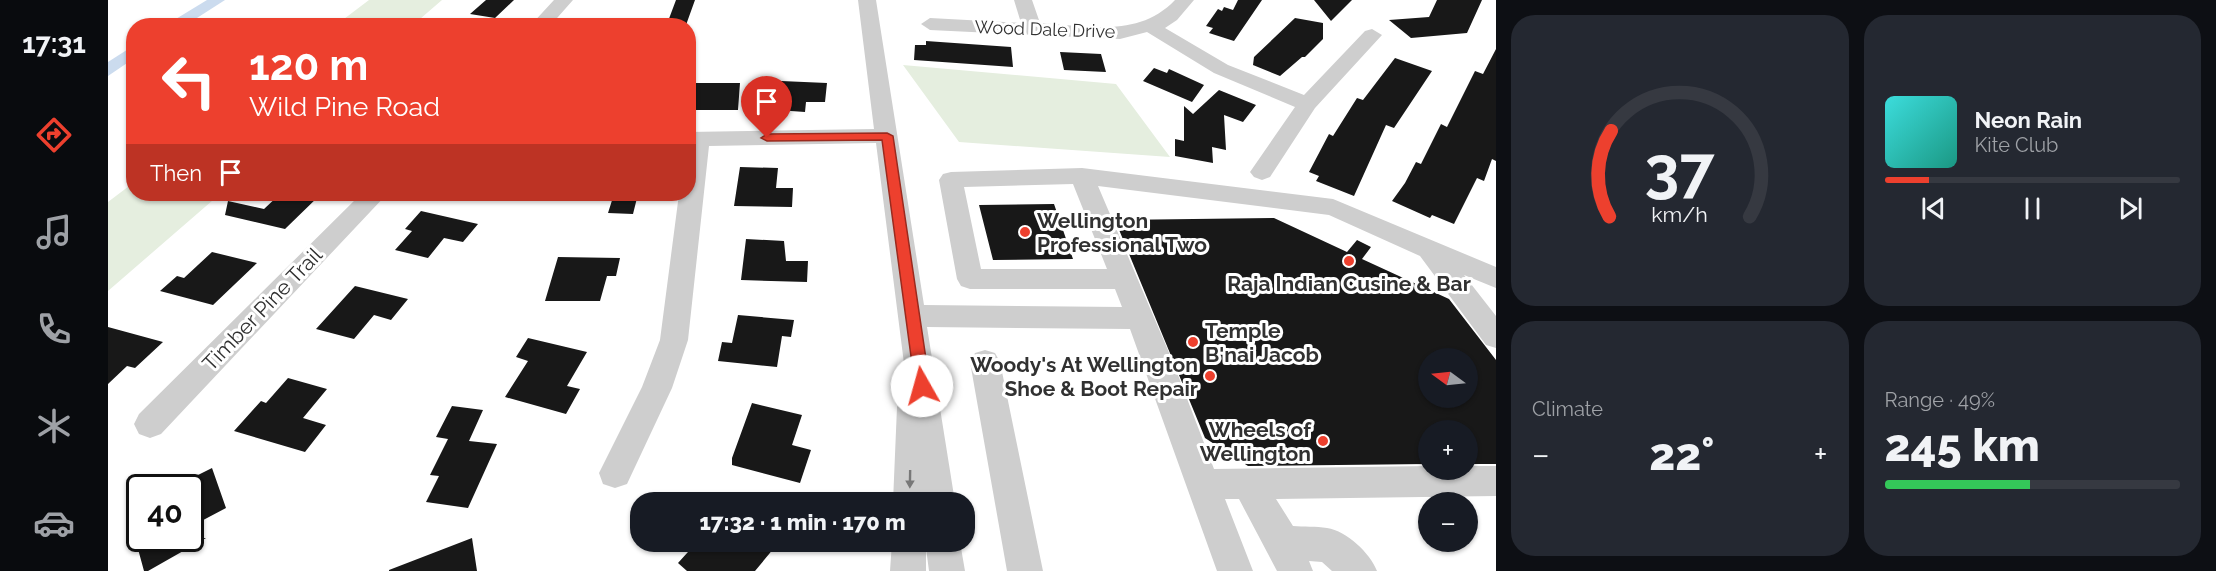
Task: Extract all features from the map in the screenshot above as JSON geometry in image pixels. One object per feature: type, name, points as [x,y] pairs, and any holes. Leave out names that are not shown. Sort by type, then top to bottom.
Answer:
[{"type":"street","points":[[547,18],[564,0]]},
{"type":"street","points":[[867,0],[937,492]]},
{"type":"street","points":[[1023,0],[1033,30]]},
{"type":"street","name":"Wood Dale Drive","points":[[930,24],[1109,33],[1151,27],[1170,16],[1185,0]]},
{"type":"street","points":[[1151,27],[1210,64],[1307,104]]},
{"type":"street","points":[[1262,172],[1307,104],[1372,35]]},
{"type":"street","points":[[696,139],[887,136]]},
{"type":"street","points":[[1082,176],[1140,318],[1235,571]]},
{"type":"street","points":[[1124,279],[970,279],[951,180],[1082,176],[1333,207],[1496,278]]},
{"type":"street","name":"Timber Pine Trail","points":[[150,424],[368,201]]},
{"type":"street","points":[[615,473],[657,388],[674,340],[687,201]]},
{"type":"street","points":[[1427,246],[1496,337]]},
{"type":"street","points":[[913,316],[1140,318]]},
{"type":"street","points":[[910,492],[913,316]]},
{"type":"street","points":[[986,362],[1025,571]]},
{"type":"street","points":[[1204,484],[1496,481]]},
{"type":"street","points":[[1248,483],[1289,557],[1329,545],[1360,569]]},
{"type":"street","points":[[908,571],[909,552]]},
{"type":"street","points":[[944,552],[947,571]]},
{"type":"green space","points":[[369,0],[442,0],[421,18],[345,18]]},
{"type":"green space","points":[[903,65],[1116,84],[1170,157],[959,142]]},
{"type":"green space","points":[[126,188],[126,201],[212,201],[108,291],[108,202]]},
{"type":"water","points":[[207,0],[225,0],[197,18],[177,18]]},
{"type":"water","points":[[126,50],[126,64],[108,76],[108,62]]},
{"type":"building","points":[[486,0],[514,0],[495,18],[470,14]]},
{"type":"building","points":[[676,0],[695,0],[689,18],[669,18]]},
{"type":"building","points":[[1238,0],[1262,0],[1234,41],[1209,33],[1213,28],[1206,26],[1218,9],[1222,11],[1224,7],[1233,10]]},
{"type":"building","points":[[1314,0],[1352,0],[1331,21]]},
{"type":"building","points":[[1437,0],[1482,0],[1467,33],[1411,38],[1389,20],[1429,17]]},
{"type":"building","points":[[1295,18],[1323,23],[1323,39],[1305,57],[1302,57],[1280,76],[1253,65],[1254,57]]},
{"type":"building","points":[[926,41],[1011,47],[1013,67],[914,60],[915,45],[926,45]]},
{"type":"building","points":[[1496,49],[1496,161],[1492,159],[1484,181],[1477,178],[1454,224],[1432,215],[1430,218],[1392,201],[1416,162],[1421,164],[1441,124],[1447,127],[1475,71],[1483,74]]},
{"type":"building","points":[[1060,52],[1101,54],[1106,72],[1064,70]]},
{"type":"building","points":[[1395,58],[1432,71],[1394,128],[1386,125],[1354,196],[1316,181],[1319,176],[1309,172],[1329,134],[1333,136],[1357,98],[1363,100]]},
{"type":"building","points":[[1154,68],[1167,73],[1169,69],[1204,85],[1192,102],[1143,81]]},
{"type":"building","points":[[781,81],[827,83],[825,102],[806,102],[805,112],[777,110]]},
{"type":"building","points":[[696,83],[740,83],[738,110],[696,110]]},
{"type":"building","points":[[1219,90],[1256,105],[1243,122],[1224,115],[1226,150],[1212,147],[1213,163],[1175,156],[1175,139],[1184,141],[1184,106],[1193,114]]},
{"type":"building","points":[[740,167],[778,168],[776,188],[793,188],[792,207],[734,206]]},
{"type":"building","points":[[228,201],[264,209],[273,201],[314,201],[285,229],[225,215]]},
{"type":"building","points":[[612,201],[636,201],[633,214],[608,213]]},
{"type":"building","name":"Wellington Professional Two","points":[[1054,204],[1073,259],[993,260],[979,205]]},
{"type":"building","points":[[421,211],[478,224],[463,242],[444,238],[428,258],[395,250],[412,231],[405,229]]},
{"type":"building","points":[[1274,218],[1347,252],[1357,240],[1371,247],[1362,259],[1449,299],[1496,360],[1496,464],[1478,464],[1478,420],[1418,420],[1418,464],[1248,466],[1205,438],[1115,220]]},
{"type":"building","points":[[746,239],[784,241],[786,261],[808,261],[807,282],[741,280]]},
{"type":"building","points":[[212,252],[257,263],[213,305],[160,291],[177,276],[184,278]]},
{"type":"building","points":[[558,257],[620,258],[616,276],[607,276],[600,301],[545,301]]},
{"type":"building","points":[[355,286],[408,299],[391,320],[374,315],[354,339],[316,329]]},
{"type":"building","points":[[738,315],[794,320],[791,337],[782,336],[777,367],[718,361],[722,342],[732,343]]},
{"type":"building","points":[[108,327],[163,342],[135,368],[127,366],[108,384]]},
{"type":"building","points":[[528,338],[587,352],[567,386],[580,389],[566,414],[505,397],[528,361],[516,357]]},
{"type":"building","points":[[288,378],[327,389],[303,418],[326,425],[305,452],[234,431],[261,401],[266,403]]},
{"type":"building","points":[[752,403],[802,415],[792,445],[811,450],[800,483],[732,465],[732,458]]},
{"type":"building","points":[[452,406],[483,410],[469,441],[497,444],[468,508],[426,502],[439,476],[430,475],[448,439],[436,437]]},
{"type":"building","points":[[212,468],[226,508],[204,520],[204,474],[200,474]]},
{"type":"building","points":[[472,538],[477,571],[389,571],[389,570]]},
{"type":"building","points":[[139,552],[181,552],[148,571],[144,571]]},
{"type":"building","points":[[688,552],[771,552],[755,571],[687,571],[678,563]]},
{"type":"place","name":"Wellington Professional Two","points":[[1025,232]]},
{"type":"place","name":"Raja Indian Cusine & Bar","points":[[1349,261]]},
{"type":"place","name":"Temple B'nai Jacob","points":[[1193,342]]},
{"type":"place","name":"Woody's At Wellington Shoe & Boot Repair","points":[[1210,376]]},
{"type":"place","name":"Wheels of Wellington","points":[[1323,441]]},
{"type":"route","points":[[767,138],[887,136],[922,386]]}]
